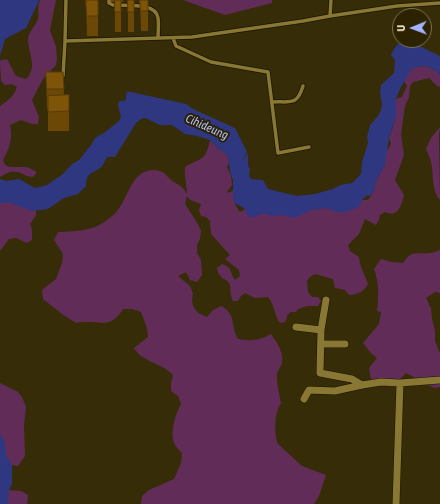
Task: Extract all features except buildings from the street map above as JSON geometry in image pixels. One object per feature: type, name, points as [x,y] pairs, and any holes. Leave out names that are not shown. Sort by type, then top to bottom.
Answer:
[{"type":"street","points":[[326,300],[321,330],[320,373],[352,379],[362,385]]},
{"type":"street","points":[[296,327],[321,330]]},
{"type":"street","points":[[321,344],[346,344]]},
{"type":"street","points":[[304,399],[309,390],[334,391],[381,382],[400,383],[440,380]]},
{"type":"street","points":[[396,504],[400,383]]},
{"type":"lane","points":[[63,79],[66,0]]},
{"type":"lane","points":[[109,0],[109,3],[113,5],[149,7],[155,10],[158,17],[158,38]]},
{"type":"lane","points":[[330,0],[330,16]]},
{"type":"lane","points":[[65,41],[200,36],[397,6],[440,3]]},
{"type":"lane","points":[[172,38],[176,46],[210,62],[268,72],[278,154],[309,147]]},
{"type":"lane","points":[[272,102],[296,100],[300,97],[303,86]]},
{"type":"shaded area","points":[[40,0],[56,0],[50,30],[56,47],[56,65],[43,79],[32,100],[39,117],[38,124],[32,124],[21,120],[10,125],[10,143],[3,160],[5,165],[10,167],[27,167],[37,172],[33,177],[13,172],[0,177],[0,106],[12,96],[17,87],[12,84],[5,85],[1,81],[0,61],[7,59],[16,76],[26,79],[30,75],[32,60],[28,44],[28,36],[38,19]]},
{"type":"shaded area","points":[[183,0],[272,0],[272,3],[225,15]]},
{"type":"shaded area","points":[[426,66],[436,71],[440,75],[440,87],[429,78],[413,82],[410,86],[409,97],[405,106],[401,134],[404,155],[395,180],[404,195],[400,207],[396,212],[385,212],[380,215],[376,225],[365,219],[359,234],[348,245],[350,251],[359,257],[360,264],[368,284],[365,289],[360,292],[349,295],[345,290],[335,288],[333,279],[315,274],[307,281],[308,292],[312,297],[318,297],[321,301],[318,306],[307,306],[298,309],[296,312],[291,312],[287,315],[285,322],[280,323],[268,297],[255,298],[245,293],[238,301],[233,301],[230,285],[219,275],[217,268],[222,264],[228,267],[235,280],[240,276],[239,270],[225,259],[230,255],[211,234],[210,221],[206,217],[201,216],[199,210],[201,204],[190,200],[187,196],[185,204],[201,231],[200,239],[197,245],[197,253],[201,260],[202,275],[197,282],[190,280],[186,272],[178,276],[190,286],[193,293],[192,302],[194,308],[199,313],[207,317],[213,310],[221,306],[226,309],[231,317],[238,339],[255,340],[271,334],[276,340],[280,348],[282,359],[277,376],[277,385],[281,404],[276,417],[275,429],[277,440],[278,444],[302,466],[326,475],[319,496],[314,504],[141,504],[142,496],[149,490],[174,479],[181,463],[182,453],[175,445],[173,435],[174,421],[181,404],[178,396],[171,391],[173,375],[147,360],[134,348],[148,337],[147,328],[141,312],[132,309],[123,309],[118,316],[108,322],[76,323],[43,299],[42,290],[56,279],[62,263],[63,254],[54,240],[58,232],[86,230],[103,223],[117,211],[135,179],[146,171],[155,170],[166,174],[172,181],[181,186],[187,194],[185,167],[205,155],[210,140],[228,156],[229,163],[227,167],[231,176],[232,185],[226,193],[233,191],[235,202],[240,212],[245,209],[368,200],[374,191],[376,181],[385,165],[385,154],[391,144],[389,138],[393,127],[396,99],[402,97],[407,86],[404,81],[404,67]]},
{"type":"shaded area","points":[[440,127],[440,200],[435,192],[431,162],[426,149],[431,138]]},
{"type":"shaded area","points":[[0,200],[7,200],[36,210],[36,215],[30,224],[32,229],[32,240],[27,243],[16,238],[9,239],[0,251]]},
{"type":"shaded area","points":[[440,250],[440,293],[435,292],[426,298],[431,308],[435,331],[435,341],[440,353],[440,387],[434,388],[406,373],[392,387],[381,385],[371,380],[369,368],[377,358],[363,343],[379,324],[381,312],[377,311],[378,290],[374,269],[381,259],[403,263],[412,254],[431,253]]},
{"type":"shaded area","points":[[0,383],[18,392],[26,407],[24,425],[25,456],[18,466],[6,463],[0,449]]},
{"type":"shaded area","points":[[9,490],[21,491],[28,495],[27,504],[8,504],[2,496]]},
{"type":"water","points":[[0,0],[39,0],[26,28],[5,39],[0,56]]},
{"type":"water","name":"Cihideung","points":[[394,48],[424,48],[440,56],[440,75],[436,71],[426,66],[415,67],[411,70],[396,99],[396,116],[389,138],[385,165],[376,181],[374,191],[371,195],[366,196],[362,200],[357,208],[341,213],[325,208],[309,211],[295,218],[283,215],[272,216],[261,214],[252,218],[247,215],[245,209],[235,203],[233,198],[233,180],[230,172],[228,156],[210,140],[185,134],[172,125],[160,125],[145,118],[136,123],[115,157],[107,157],[101,167],[88,176],[86,186],[78,194],[64,198],[48,209],[33,211],[11,203],[0,203],[0,179],[6,181],[19,179],[35,188],[47,185],[63,174],[72,164],[79,160],[96,137],[104,133],[119,121],[121,117],[118,105],[119,101],[125,101],[127,92],[186,104],[193,109],[235,128],[247,152],[242,161],[248,153],[248,165],[250,170],[249,175],[251,179],[263,180],[268,189],[297,196],[315,194],[333,189],[340,185],[352,183],[361,174],[362,162],[368,143],[367,137],[370,125],[381,110],[381,85],[394,73],[395,60],[391,55]]},
{"type":"water","points":[[0,433],[5,443],[6,455],[12,465],[12,484],[9,490],[8,504],[0,504]]}]
